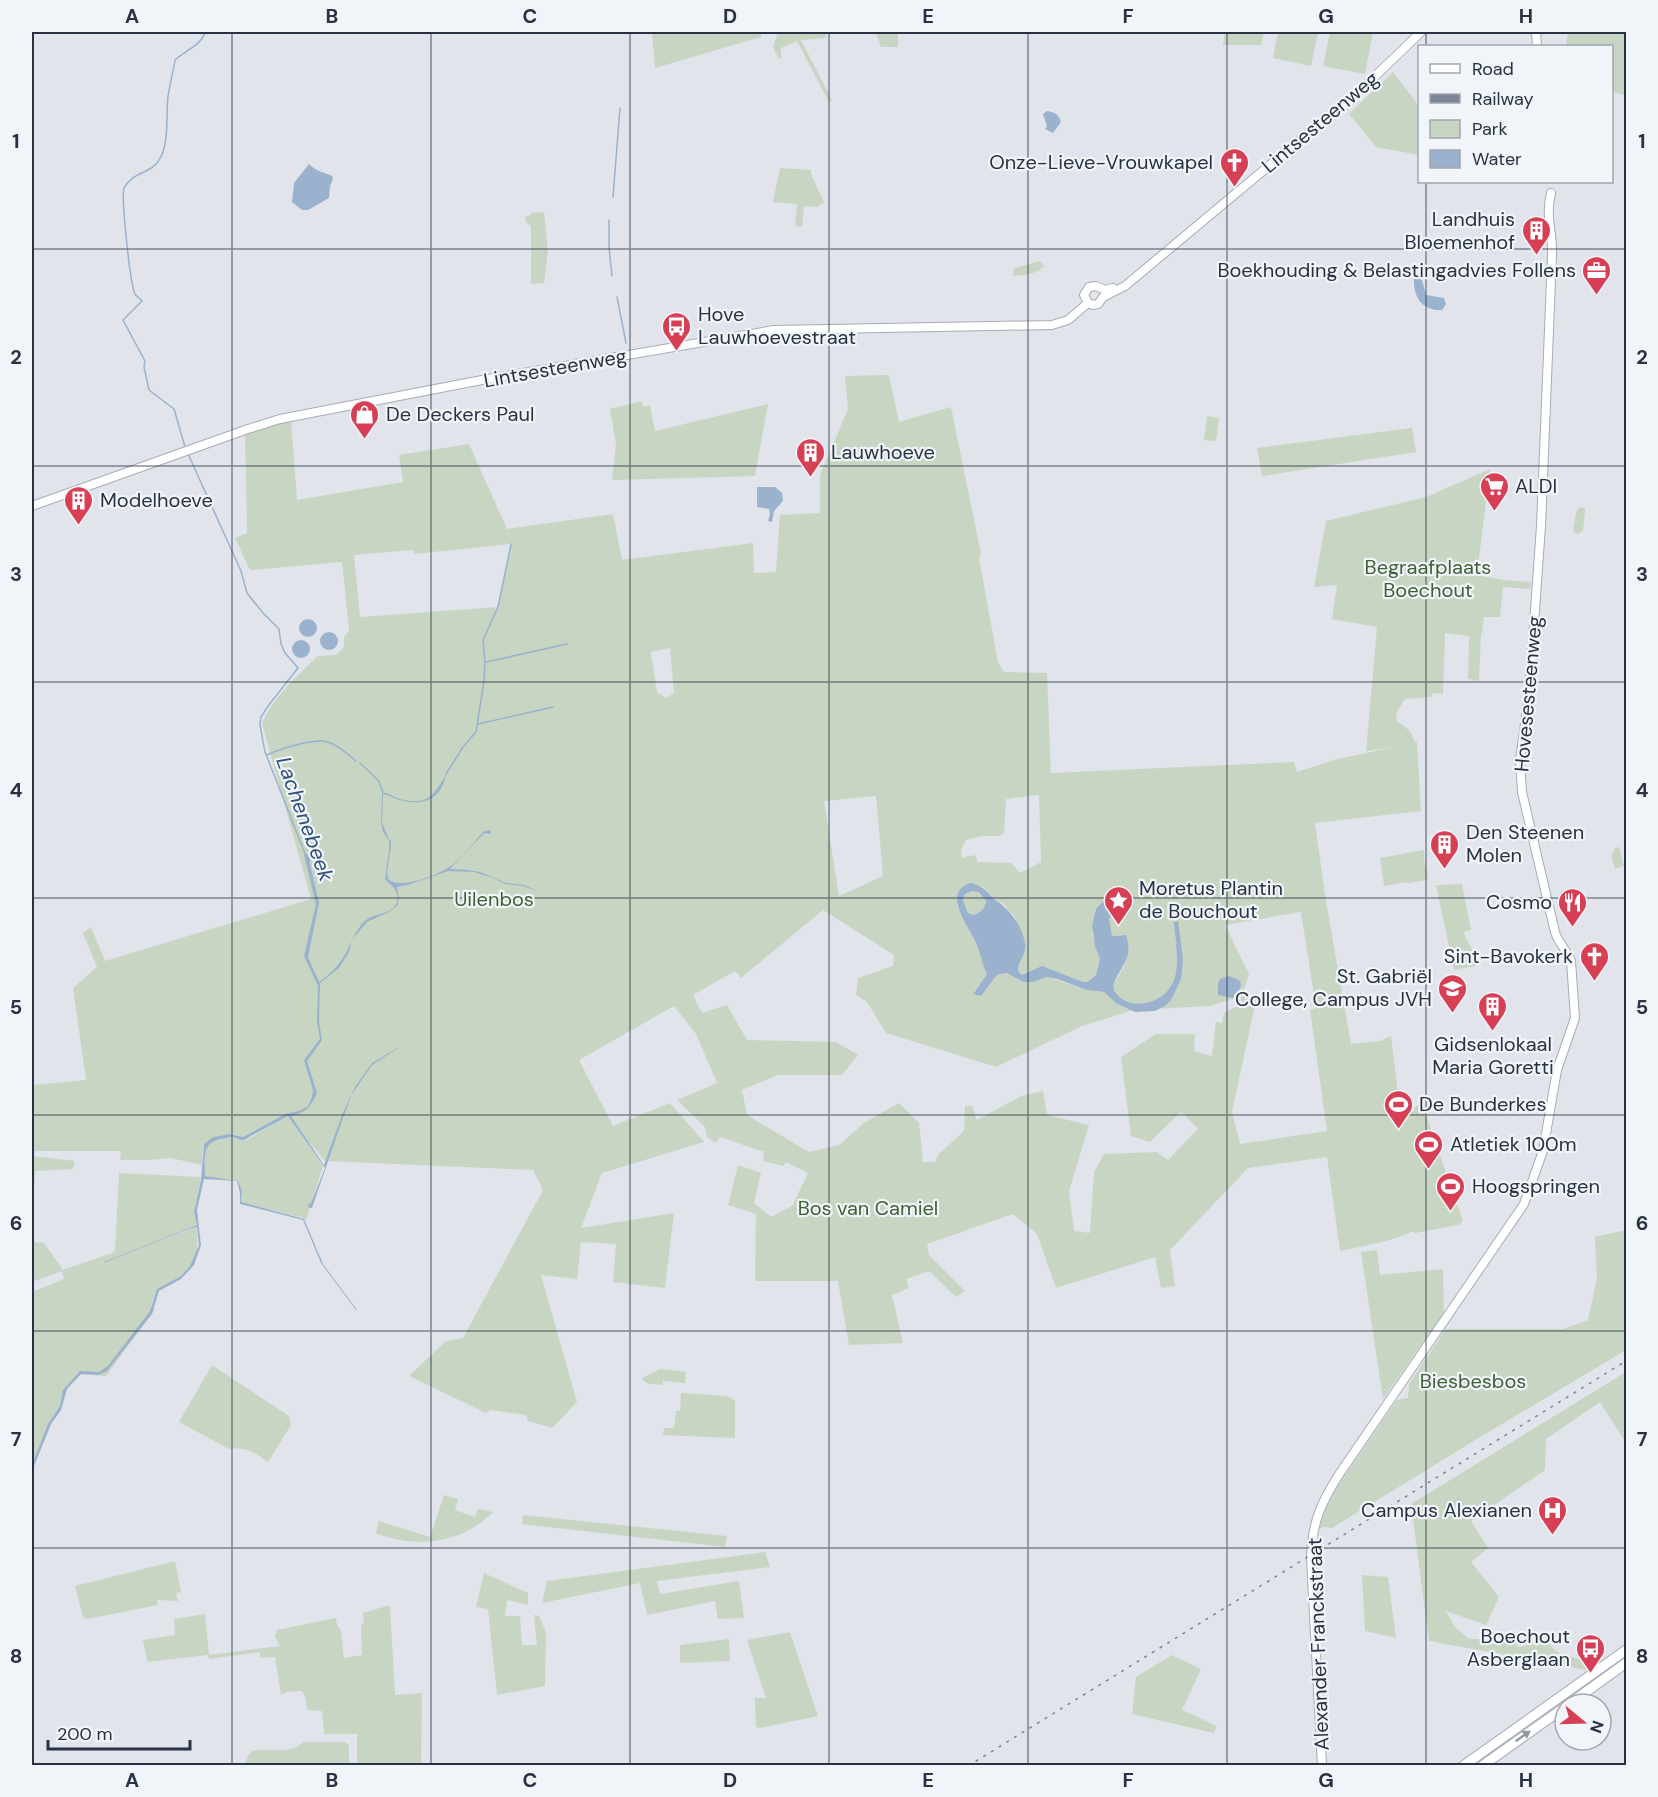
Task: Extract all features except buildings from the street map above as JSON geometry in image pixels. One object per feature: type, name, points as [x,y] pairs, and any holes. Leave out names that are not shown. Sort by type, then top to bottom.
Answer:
[{"type":"main road","points":[[1463,1766],[1626,1650]]},
{"type":"main road","points":[[1586,1692],[1626,1663]]},
{"type":"main road","points":[[1482,1766],[1553,1716]]},
{"type":"street","name":"Lintsesteenweg","points":[[1102,294],[1118,291],[1313,129],[1341,109],[1421,32]]},
{"type":"street","name":"Hovesesteenweg","points":[[1551,188],[1548,222],[1551,232],[1552,256],[1541,526],[1532,654],[1520,772],[1522,792],[1556,936],[1571,961],[1575,1018]]},
{"type":"street","name":"Lintsesteenweg","points":[[1092,286],[1097,286],[1102,294],[1098,304],[1093,305],[1088,303],[1084,297],[1087,289],[1092,286]]},
{"type":"street","name":"Lintsesteenweg","points":[[32,506],[248,429],[294,415],[774,330],[1052,325],[1068,320],[1088,303]]},
{"type":"street","name":"Alexander Franckstraat","points":[[1322,1766],[1311,1558],[1313,1531],[1320,1507],[1524,1204],[1541,1158],[1557,1070],[1575,1018]]},
{"type":"green space","points":[[652,32],[762,32],[761,37],[655,68]]},
{"type":"green space","points":[[778,32],[796,34],[826,32],[826,38],[801,40],[832,100],[829,102],[797,41],[781,48],[779,59],[773,47]]},
{"type":"green space","points":[[1225,32],[1264,32],[1261,45],[1223,45]]},
{"type":"green space","points":[[1278,32],[1318,32],[1311,66],[1273,58]]},
{"type":"green space","points":[[1330,32],[1373,32],[1365,74],[1323,66]]},
{"type":"green space","points":[[1568,32],[1626,32],[1626,95],[1613,92],[1613,45],[1566,45]]},
{"type":"green space","points":[[876,33],[898,34],[898,47],[881,47]]},
{"type":"green space","points":[[1393,72],[1418,105],[1418,155],[1376,147],[1349,114]]},
{"type":"green space","points":[[780,168],[811,170],[824,202],[817,207],[804,206],[802,227],[795,226],[797,204],[773,202]]},
{"type":"green space","points":[[544,212],[548,251],[544,283],[531,284],[531,226],[526,222],[525,216]]},
{"type":"green space","points":[[1040,261],[1044,266],[1038,271],[1025,275],[1012,275],[1015,268]]},
{"type":"green space","points":[[889,375],[899,422],[951,407],[981,553],[979,558],[998,662],[1004,672],[1047,673],[1051,773],[1294,762],[1297,772],[1338,759],[1394,747],[1366,751],[1377,627],[1332,619],[1337,585],[1314,587],[1326,521],[1426,497],[1490,469],[1477,575],[1531,582],[1530,589],[1503,587],[1500,617],[1484,617],[1479,681],[1468,679],[1469,636],[1445,633],[1443,694],[1432,693],[1431,697],[1405,699],[1396,713],[1397,722],[1409,730],[1415,743],[1417,742],[1421,811],[1315,823],[1351,1044],[1380,1041],[1391,1036],[1398,1093],[1411,1103],[1408,1110],[1413,1112],[1419,1104],[1423,1106],[1463,1221],[1458,1225],[1415,1233],[1413,1231],[1388,1240],[1340,1251],[1327,1157],[1248,1168],[1170,1250],[1175,1286],[1161,1288],[1155,1257],[1056,1288],[1037,1234],[1013,1214],[927,1244],[929,1255],[965,1291],[956,1297],[929,1271],[906,1279],[909,1288],[892,1295],[903,1343],[849,1345],[838,1281],[755,1281],[756,1214],[728,1205],[738,1165],[761,1173],[754,1203],[771,1217],[792,1206],[808,1173],[786,1162],[784,1166],[763,1161],[764,1152],[720,1137],[716,1143],[707,1137],[705,1127],[677,1100],[717,1083],[696,1034],[674,1006],[579,1060],[613,1126],[670,1103],[704,1142],[602,1173],[581,1228],[674,1213],[665,1288],[613,1282],[616,1244],[581,1242],[577,1279],[541,1275],[577,1402],[552,1428],[528,1421],[526,1415],[491,1410],[486,1413],[409,1376],[446,1341],[463,1338],[543,1190],[533,1170],[325,1161],[297,1128],[323,1166],[306,1220],[243,1203],[238,1181],[204,1176],[205,1151],[210,1143],[230,1137],[245,1141],[286,1116],[285,1114],[243,1137],[232,1134],[213,1137],[203,1147],[202,1165],[171,1158],[120,1160],[121,1151],[32,1151],[32,1085],[86,1080],[73,988],[97,967],[83,933],[91,927],[105,961],[311,899],[262,724],[279,696],[318,656],[336,655],[344,647],[344,637],[349,631],[342,562],[250,570],[235,538],[247,533],[245,434],[291,420],[297,500],[403,482],[399,455],[469,444],[507,529],[613,514],[622,560],[753,543],[754,573],[776,572],[780,515],[820,513],[820,475],[848,409],[845,376]],"holes":[[[511,544],[498,607],[360,617],[354,555],[413,550],[414,554]],[[670,648],[674,693],[666,698],[657,692],[651,652]],[[1039,795],[1041,862],[1020,873],[1011,863],[978,862],[975,855],[962,858],[961,850],[966,840],[982,836],[1000,836],[1004,833],[1006,799]],[[876,796],[883,876],[839,896],[824,801]],[[970,883],[983,887],[1004,904],[1015,917],[1025,948],[1018,971],[1022,975],[1063,974],[1088,982],[1096,975],[1100,959],[1092,934],[1096,909],[1121,906],[1119,913],[1109,917],[1112,936],[1126,935],[1128,955],[1113,987],[1104,992],[1087,990],[1047,977],[1033,982],[1023,982],[1007,973],[996,976],[981,996],[973,993],[987,974],[978,947],[957,904]],[[823,910],[894,955],[893,966],[858,978],[856,995],[867,1002],[886,1033],[996,1067],[1082,1026],[1133,1010],[1210,1006],[1241,996],[1241,1004],[1224,1013],[1222,1023],[1216,1022],[1212,1056],[1194,1051],[1195,1034],[1156,1034],[1121,1057],[1131,1136],[1150,1142],[1181,1112],[1198,1129],[1168,1160],[1157,1152],[1104,1154],[1094,1172],[1090,1233],[1074,1231],[1069,1191],[1089,1125],[1047,1115],[1043,1091],[1021,1096],[977,1120],[972,1106],[965,1106],[964,1131],[938,1155],[935,1162],[923,1162],[919,1123],[899,1103],[864,1123],[839,1145],[809,1152],[747,1115],[742,1090],[778,1075],[842,1075],[858,1055],[836,1042],[747,1040],[727,1005],[702,1013],[693,995],[735,971],[741,978]],[[1301,912],[1316,1008],[1310,1010],[1327,1131],[1240,1144],[1232,1112],[1256,1000],[1242,996],[1249,974],[1225,925]]]},
{"type":"green space","points":[[642,401],[643,407],[650,405],[655,431],[768,404],[755,476],[612,480],[616,445],[610,409]]},
{"type":"green space","points":[[1207,416],[1219,418],[1216,441],[1204,440]]},
{"type":"green space","points":[[1412,428],[1416,452],[1262,476],[1257,448]]},
{"type":"green space","points":[[1580,507],[1585,508],[1585,511],[1583,531],[1578,534],[1573,532],[1576,512]]},
{"type":"green space","points":[[1619,847],[1624,866],[1615,869],[1611,856],[1615,848]]},
{"type":"green space","points":[[1424,850],[1427,880],[1384,886],[1380,858]]},
{"type":"green space","points":[[1462,884],[1471,930],[1463,932],[1477,959],[1475,966],[1454,970],[1436,885]]},
{"type":"green space","points":[[972,891],[979,892],[986,901],[982,910],[973,915],[968,913],[963,901],[965,894]]},
{"type":"green space","points":[[32,1156],[75,1161],[73,1169],[35,1171],[35,1182],[32,1183]]},
{"type":"green space","points":[[119,1173],[201,1177],[194,1212],[197,1225],[105,1262],[196,1227],[198,1239],[196,1252],[192,1264],[183,1274],[157,1289],[151,1306],[155,1309],[106,1376],[81,1374],[67,1388],[61,1410],[51,1424],[32,1465],[32,1292],[64,1279],[62,1271],[32,1282],[32,1232],[34,1242],[44,1243],[63,1270],[115,1252]]},
{"type":"green space","name":"Biesbesbos","points":[[1626,1230],[1626,1350],[1332,1528],[1319,1529],[1335,1490],[1397,1400],[1408,1398],[1409,1384],[1446,1329],[1563,1329],[1588,1320],[1597,1278],[1595,1237]]},
{"type":"green space","points":[[1377,1250],[1380,1275],[1443,1269],[1444,1312],[1383,1399],[1361,1252]]},
{"type":"green space","points":[[212,1365],[289,1416],[291,1425],[268,1462],[249,1451],[239,1448],[229,1449],[179,1422]]},
{"type":"green space","points":[[660,1369],[686,1372],[685,1383],[663,1381],[663,1385],[651,1384],[642,1378]]},
{"type":"green space","points":[[1626,1372],[1626,1443],[1600,1402],[1546,1439],[1545,1470],[1471,1521],[1488,1548],[1471,1562],[1499,1597],[1486,1625],[1446,1611],[1455,1627],[1469,1639],[1484,1639],[1493,1644],[1514,1641],[1518,1647],[1545,1640],[1557,1652],[1595,1664],[1587,1670],[1429,1641],[1411,1504]]},
{"type":"green space","points":[[681,1393],[727,1396],[735,1400],[735,1438],[663,1435],[664,1428],[674,1428],[676,1411],[680,1411]]},
{"type":"green space","points":[[444,1495],[458,1499],[455,1510],[475,1517],[478,1509],[493,1512],[481,1523],[467,1531],[438,1540],[406,1541],[376,1533],[379,1521],[430,1537]]},
{"type":"green space","points":[[523,1515],[727,1536],[725,1547],[522,1524]]},
{"type":"green space","points":[[765,1552],[770,1567],[657,1581],[660,1594],[739,1581],[744,1618],[718,1619],[715,1601],[647,1615],[640,1583],[542,1603],[547,1581]]},
{"type":"green space","points":[[175,1561],[181,1592],[176,1593],[178,1601],[157,1600],[158,1605],[87,1619],[83,1617],[75,1586]]},
{"type":"green space","points":[[484,1573],[528,1593],[528,1605],[507,1600],[505,1616],[520,1616],[522,1645],[537,1645],[534,1615],[539,1616],[546,1632],[545,1686],[497,1695],[488,1609],[476,1607]]},
{"type":"green space","points":[[1362,1575],[1388,1577],[1396,1638],[1365,1631]]},
{"type":"green space","points":[[390,1605],[395,1695],[422,1693],[421,1765],[357,1765],[357,1734],[324,1734],[322,1711],[307,1710],[306,1699],[302,1691],[287,1692],[281,1695],[275,1657],[261,1658],[259,1652],[209,1659],[208,1655],[147,1662],[143,1640],[175,1635],[174,1619],[205,1614],[209,1655],[280,1646],[275,1637],[277,1630],[336,1618],[341,1630],[344,1658],[362,1655],[363,1613]]},
{"type":"green space","points":[[790,1632],[818,1716],[761,1728],[756,1727],[755,1698],[766,1698],[747,1640]]},
{"type":"green space","points":[[729,1639],[730,1661],[680,1663],[680,1645]]},
{"type":"green space","points":[[1172,1655],[1201,1669],[1182,1710],[1217,1726],[1214,1733],[1132,1714],[1136,1677]]},
{"type":"green space","points":[[304,1742],[345,1742],[349,1745],[349,1765],[245,1765],[252,1751],[292,1749]]},
{"type":"water","points":[[1047,111],[1056,114],[1061,122],[1053,133],[1045,129],[1047,126],[1043,114]]},
{"type":"water","points":[[309,164],[332,176],[333,179],[329,198],[308,210],[302,210],[292,202],[294,183]]},
{"type":"water","points":[[1416,276],[1422,280],[1426,295],[1444,298],[1446,304],[1442,310],[1429,308],[1420,301],[1414,284]]},
{"type":"water","points":[[757,487],[775,487],[782,493],[783,501],[774,511],[772,522],[768,521],[769,509],[757,507]]},
{"type":"water","points":[[304,619],[312,619],[317,624],[315,635],[304,637],[299,632],[299,624]]},
{"type":"water","points":[[325,632],[333,632],[338,637],[336,648],[325,650],[320,645],[320,637]]},
{"type":"water","points":[[297,640],[305,640],[310,645],[308,656],[297,658],[292,653],[292,645]]},
{"type":"water","points":[[446,774],[441,789],[431,799],[417,802],[409,802],[383,794],[382,823],[391,844],[387,873],[389,880],[411,882],[445,870],[464,854],[483,832],[490,830],[491,834],[484,833],[450,869],[480,872],[506,883],[524,885],[542,893],[523,886],[505,884],[474,872],[448,871],[408,885],[397,887],[399,899],[397,906],[389,912],[367,922],[353,939],[366,920],[388,912],[395,906],[398,898],[396,891],[385,879],[390,842],[383,832],[381,823],[382,793],[409,801],[423,800],[438,788]]},
{"type":"water","points":[[304,855],[310,855],[319,903],[308,957],[319,982],[338,964],[352,941],[349,952],[339,968],[320,983],[319,1022],[322,1040],[307,1061],[317,1093],[307,1109],[291,1116],[324,1165],[342,1115],[355,1087],[372,1063],[406,1043],[372,1065],[352,1094],[312,1208],[308,1205],[311,1203],[325,1168],[288,1116],[245,1140],[230,1137],[213,1142],[206,1149],[205,1176],[238,1181],[242,1191],[241,1202],[304,1219],[323,1264],[357,1310],[321,1263],[303,1220],[240,1204],[237,1181],[204,1179],[197,1210],[201,1245],[194,1265],[181,1279],[159,1291],[152,1314],[107,1371],[98,1375],[81,1374],[67,1389],[61,1410],[51,1424],[32,1471],[32,1465],[48,1424],[60,1406],[63,1390],[80,1371],[99,1372],[108,1366],[150,1311],[157,1289],[181,1276],[190,1266],[199,1245],[197,1227],[104,1262],[197,1225],[194,1212],[201,1180],[204,1144],[213,1137],[230,1134],[243,1137],[285,1114],[308,1106],[312,1097],[313,1090],[304,1060],[320,1039],[317,1022],[318,986],[304,956],[316,904]]},
{"type":"water","points":[[970,883],[982,888],[1007,909],[1015,919],[1025,943],[1018,971],[1022,975],[1042,966],[1083,982],[1088,982],[1096,975],[1100,959],[1092,926],[1096,909],[1107,897],[1111,897],[1119,901],[1121,906],[1119,913],[1112,914],[1109,918],[1112,936],[1126,935],[1128,946],[1127,958],[1114,984],[1115,992],[1128,1002],[1136,1004],[1152,1001],[1166,992],[1174,981],[1176,971],[1177,944],[1174,922],[1178,921],[1183,960],[1181,979],[1171,1000],[1155,1011],[1135,1012],[1116,1003],[1104,992],[1087,990],[1057,979],[1047,977],[1033,982],[1023,982],[1007,973],[996,976],[981,996],[973,994],[987,974],[957,902],[962,888]],"holes":[[[972,891],[979,892],[986,901],[982,910],[973,915],[968,913],[963,901],[965,894]]]},
{"type":"water","points":[[1229,976],[1239,980],[1241,984],[1238,995],[1232,998],[1218,995],[1220,979]]},
{"type":"waterway","points":[[185,447],[174,409],[149,390],[144,367],[145,361],[123,320],[142,301],[135,294],[133,287],[123,194],[124,188],[133,177],[150,169],[159,160],[166,138],[168,96],[175,60],[197,44],[205,32]]},
{"type":"waterway","points":[[613,197],[620,108]]},
{"type":"waterway","points":[[609,220],[612,276]]},
{"type":"waterway","points":[[617,297],[626,343]]},
{"type":"waterway","name":"Lachenebeek","points":[[189,456],[241,571],[247,593],[279,629],[285,653],[298,668],[268,706],[261,717],[260,725],[265,752],[306,856]]},
{"type":"waterway","points":[[446,774],[463,747],[476,732],[484,681],[483,640],[498,607],[511,544]]},
{"type":"waterway","points":[[486,662],[567,644]]},
{"type":"waterway","points":[[478,724],[553,707]]},
{"type":"waterway","points":[[267,755],[297,745],[322,741],[335,745],[356,761]]},
{"type":"waterway","points":[[360,763],[378,780],[383,792]]},
{"type":"waterway","points":[[390,841],[390,850]]},
{"type":"railway","points":[[968,1766],[1626,1361]]},
{"type":"place","name":"Onze-Lieve-Vrouwkapel","points":[[1234,188]]},
{"type":"place","name":"Landhuis Bloemenhof","points":[[1536,256]]},
{"type":"place","name":"Boekhouding & Belastingadvies Follens","points":[[1597,296]]},
{"type":"place","name":"Hove Lauwhoevestraat","points":[[677,352]]},
{"type":"place","name":"De Deckers Paul","points":[[365,440]]},
{"type":"place","name":"Lauwhoeve","points":[[810,478]]},
{"type":"place","name":"ALDI","points":[[1494,512]]},
{"type":"place","name":"Modelhoeve","points":[[79,526]]},
{"type":"place","name":"Den Steenen Molen","points":[[1445,870]]},
{"type":"place","name":"Moretus Plantin de Bouchout","points":[[1118,926]]},
{"type":"place","name":"Cosmo","points":[[1573,928]]},
{"type":"place","name":"Sint-Bavokerk","points":[[1594,982]]},
{"type":"place","name":"St. Gabriël College, Campus JVH","points":[[1453,1014]]},
{"type":"place","name":"Gidsenlokaal Maria Goretti","points":[[1493,1032]]},
{"type":"place","name":"De Bunderkes","points":[[1398,1130]]},
{"type":"place","name":"Atletiek 100m","points":[[1429,1170]]},
{"type":"place","name":"Hoogspringen","points":[[1451,1212]]},
{"type":"place","name":"Campus Alexianen","points":[[1553,1536]]},
{"type":"place","name":"Boechout Asberglaan","points":[[1591,1674]]},
{"type":"park label","name":"Begraafplaats Boechout","points":[[1428,578]]},
{"type":"park label","name":"Uilenbos","points":[[494,899]]},
{"type":"park label","name":"Bos van Camiel","points":[[868,1208]]}]
